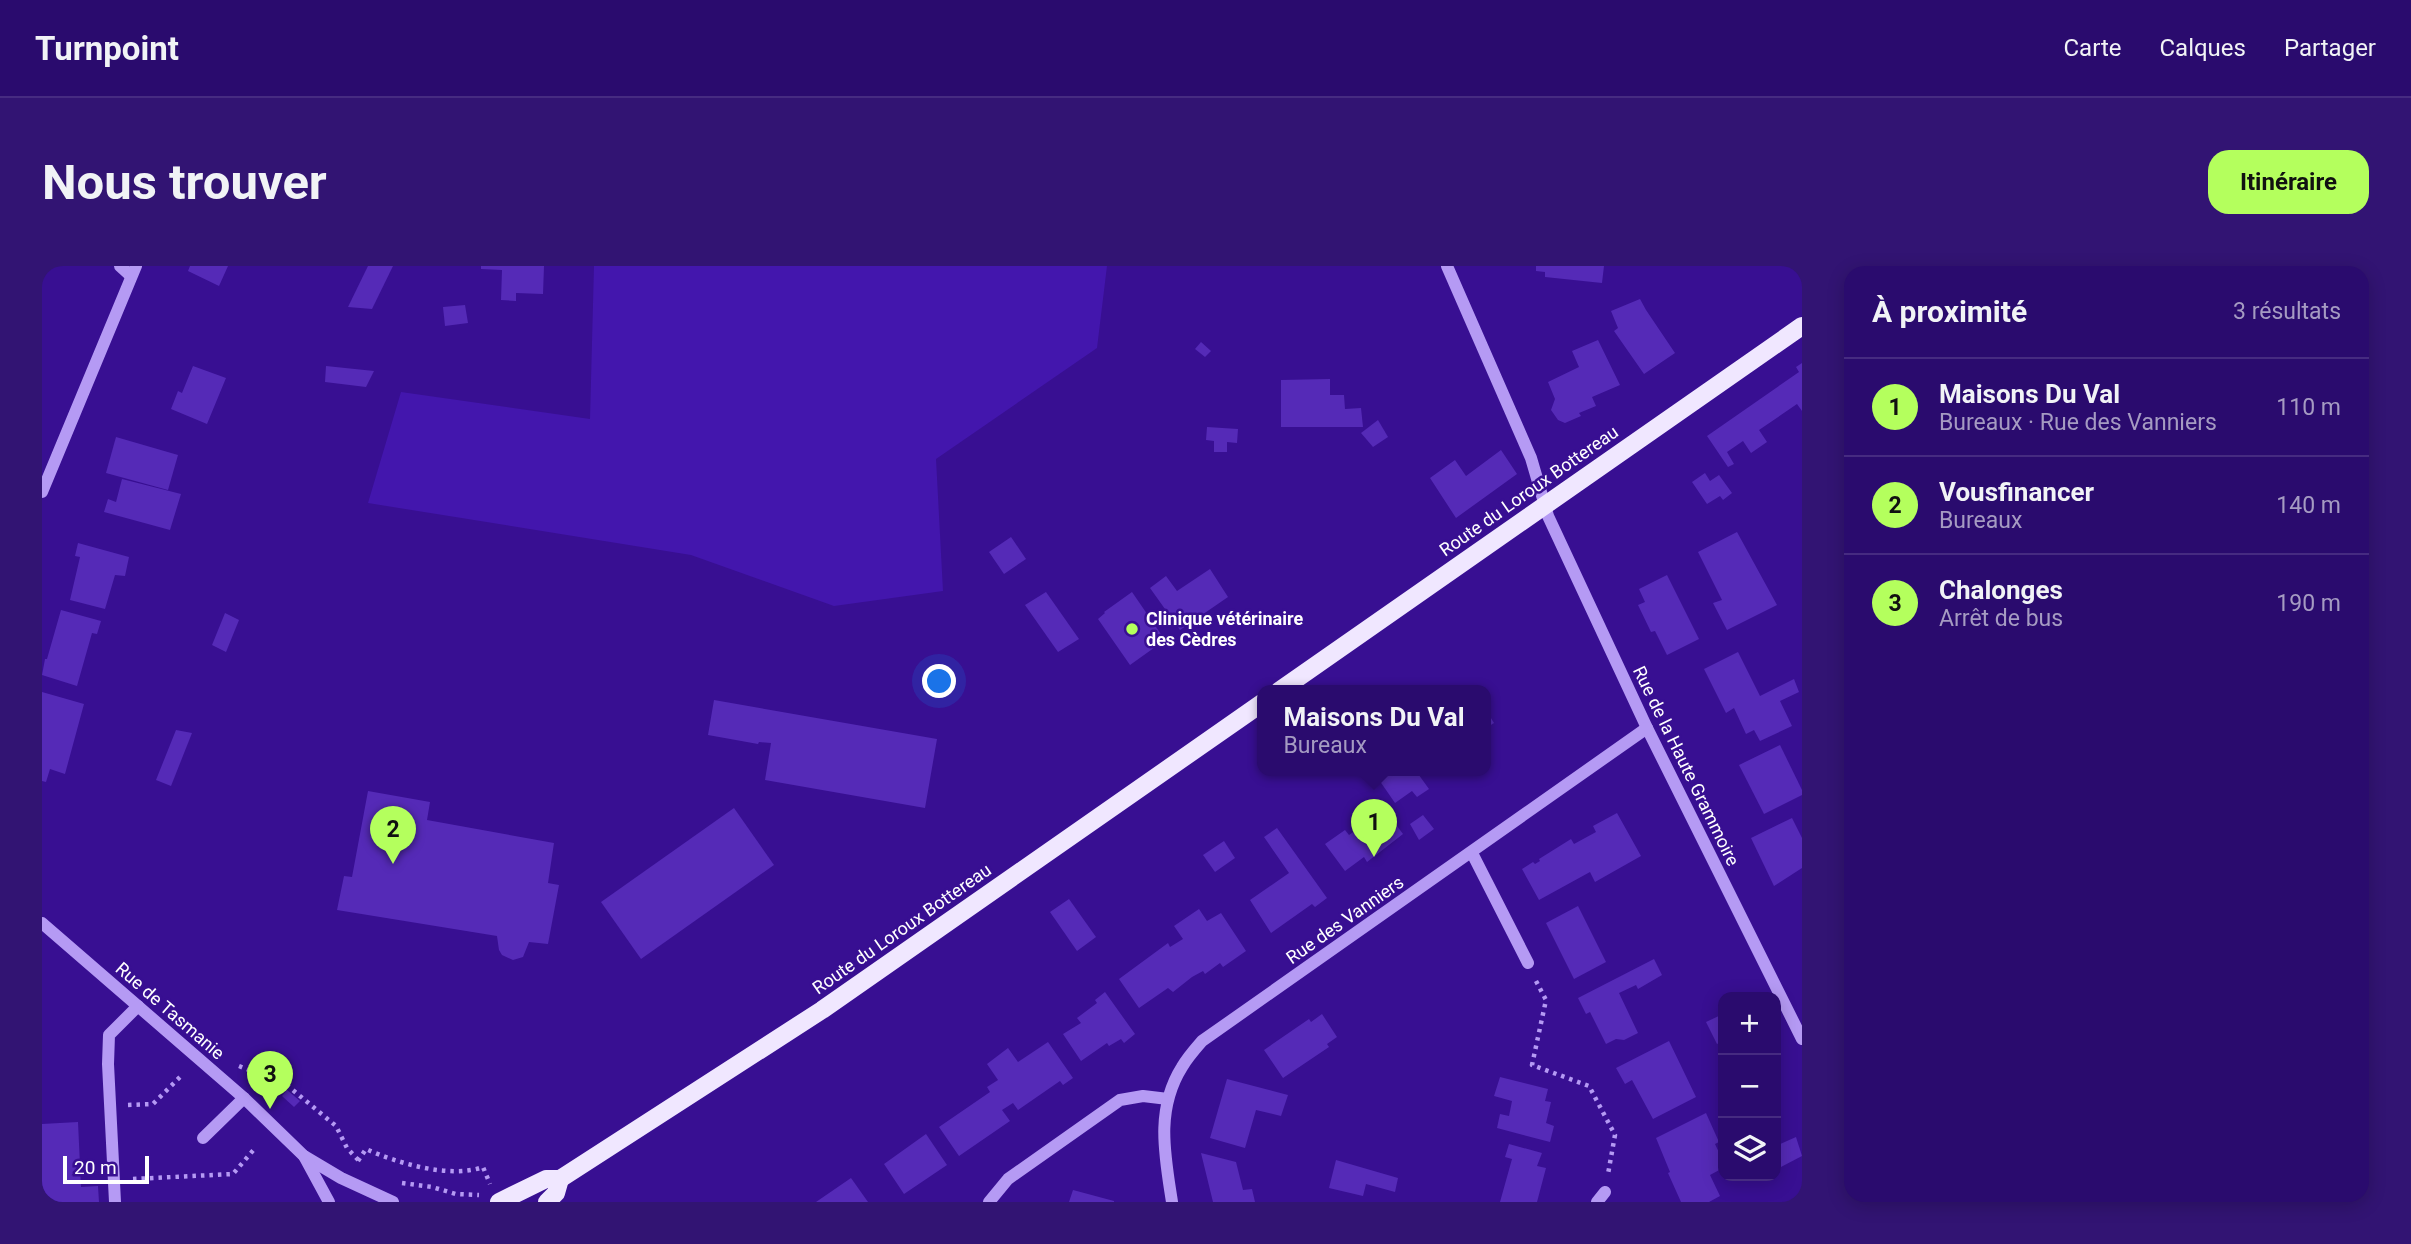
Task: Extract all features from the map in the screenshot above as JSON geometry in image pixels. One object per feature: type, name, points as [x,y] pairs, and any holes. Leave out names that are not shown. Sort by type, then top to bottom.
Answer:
[{"type":"main road","name":"Route du Loroux Bottereau","points":[[1288,685],[1802,326]]},
{"type":"main road","name":"Route du Loroux Bottereau","points":[[493,1196],[546,1179],[559,1179],[822,1010],[1257,706]]},
{"type":"main road","name":"Route du Loroux Bottereau","points":[[547,1202],[556,1194],[559,1179]]},
{"type":"street","points":[[43,485],[134,271],[120,266]]},
{"type":"street","name":"Rue de la Haute Grammoire","points":[[1447,266],[1531,458],[1544,506],[1647,728],[1802,1039]]},
{"type":"street","name":"Rue des Vanniers","points":[[1172,1202],[1163,1136],[1168,1099],[1181,1068],[1202,1041],[1647,728]]},
{"type":"street","points":[[1472,853],[1528,963]]},
{"type":"street","name":"Rue de Tasmanie","points":[[42,923],[244,1098],[303,1156],[341,1178],[393,1202]]},
{"type":"street","points":[[115,1202],[109,1035],[138,1006]]},
{"type":"street","points":[[989,1202],[1008,1179],[1120,1100],[1143,1096],[1168,1099]]},
{"type":"street","points":[[203,1139],[244,1098]]},
{"type":"street","name":"Rue de Tasmanie","points":[[303,1156],[328,1202]]},
{"type":"path","points":[[1546,1000],[1532,1065],[1589,1086],[1615,1135],[1601,1197]]},
{"type":"path","points":[[198,1058],[217,1056],[288,1086],[335,1126],[347,1148],[366,1166]]},
{"type":"path","points":[[110,1106],[153,1104],[180,1077]]},
{"type":"path","points":[[114,1180],[233,1174],[256,1147]]},
{"type":"path","points":[[358,1161],[366,1149],[385,1157],[455,1173],[468,1173],[483,1167],[493,1196],[456,1194],[393,1180]]},
{"type":"shaded area","points":[[594,266],[1107,266],[1097,348],[936,459],[943,591],[834,606],[691,555],[368,503],[401,392],[590,419]]},
{"type":"building","points":[[190,266],[228,266],[219,286],[188,271]]},
{"type":"building","points":[[368,266],[393,266],[372,309],[348,307]]},
{"type":"building","points":[[481,266],[544,266],[543,294],[516,293],[516,301],[501,300],[502,270],[481,269]]},
{"type":"building","points":[[1536,266],[1604,266],[1602,283],[1545,277],[1545,272],[1536,271]]},
{"type":"building","points":[[1640,299],[1675,353],[1644,374],[1614,331],[1618,328],[1611,311]]},
{"type":"building","points":[[465,305],[468,323],[445,326],[443,307]]},
{"type":"building","points":[[1598,340],[1620,385],[1592,397],[1596,406],[1579,413],[1581,416],[1565,423],[1558,420],[1551,410],[1555,399],[1548,382],[1579,367],[1572,351]]},
{"type":"building","points":[[1201,342],[1211,351],[1205,357],[1195,349]]},
{"type":"building","points":[[1802,363],[1802,411],[1797,404],[1759,430],[1767,442],[1751,453],[1743,441],[1727,452],[1734,464],[1728,467],[1707,436],[1799,372],[1796,367]]},
{"type":"building","points":[[193,366],[226,378],[207,424],[171,409],[178,391],[182,393]]},
{"type":"building","points":[[326,366],[374,371],[366,387],[325,382]]},
{"type":"building","points":[[1330,379],[1330,395],[1344,395],[1345,409],[1361,408],[1363,427],[1281,427],[1281,380]]},
{"type":"building","points":[[1378,420],[1388,437],[1373,447],[1361,433]]},
{"type":"building","points":[[1207,427],[1238,429],[1237,443],[1227,442],[1227,452],[1214,452],[1214,441],[1206,440]]},
{"type":"building","points":[[116,437],[178,455],[168,490],[106,473]]},
{"type":"building","points":[[1501,450],[1517,474],[1456,518],[1430,478],[1455,460],[1466,476]]},
{"type":"building","points":[[1705,473],[1710,481],[1719,475],[1732,493],[1723,500],[1720,496],[1707,504],[1692,482]]},
{"type":"building","points":[[122,479],[181,494],[170,530],[104,512],[108,499],[116,502]]},
{"type":"building","points":[[1737,532],[1777,605],[1727,630],[1713,603],[1722,600],[1698,552]]},
{"type":"building","points":[[1011,537],[1026,559],[1004,574],[989,552]]},
{"type":"building","points":[[78,543],[129,557],[125,576],[115,575],[105,609],[70,600],[80,557],[75,556]]},
{"type":"building","points":[[1210,569],[1228,597],[1180,630],[1150,588],[1166,576],[1177,591]]},
{"type":"building","points":[[1667,575],[1699,639],[1667,655],[1655,631],[1651,632],[1638,605],[1645,602],[1639,589]]},
{"type":"building","points":[[1046,592],[1079,639],[1058,652],[1025,605]]},
{"type":"building","name":"Clinique vétérinaire des Cèdres","points":[[1132,592],[1165,640],[1130,665],[1098,619]]},
{"type":"building","points":[[61,610],[101,621],[97,634],[92,633],[77,686],[42,675]]},
{"type":"building","points":[[225,613],[239,620],[226,652],[212,645]]},
{"type":"building","points":[[1738,652],[1760,696],[1794,679],[1799,692],[1780,701],[1792,726],[1760,741],[1754,730],[1746,734],[1734,708],[1726,713],[1704,669]]},
{"type":"building","points":[[42,692],[84,704],[65,774],[50,769],[46,782],[42,781]]},
{"type":"building","points":[[714,700],[937,739],[925,808],[765,780],[771,743],[758,744],[708,735]]},
{"type":"building","points":[[176,730],[192,733],[171,786],[156,780]]},
{"type":"building","points":[[1780,745],[1802,795],[1764,814],[1739,765]]},
{"type":"building","points":[[1376,776],[1420,776],[1429,789],[1417,797],[1412,791],[1395,803]]},
{"type":"building","points":[[368,791],[430,802],[427,820],[554,843],[548,883],[559,885],[548,944],[529,942],[523,957],[513,960],[502,955],[497,936],[337,910],[344,876],[352,877]]},
{"type":"building","points":[[734,808],[774,865],[641,959],[601,902]]},
{"type":"building","points":[[1385,810],[1403,834],[1367,862],[1364,857],[1345,871],[1325,844],[1345,830],[1349,835]]},
{"type":"building","points":[[1617,813],[1641,856],[1595,882],[1590,872],[1539,900],[1522,869],[1540,861],[1539,859],[1571,839],[1574,844],[1596,832],[1593,826]]},
{"type":"building","points":[[1423,815],[1434,829],[1419,840],[1410,824]]},
{"type":"building","points":[[1792,818],[1802,838],[1802,868],[1774,886],[1751,838]]},
{"type":"building","points":[[1277,828],[1327,898],[1315,907],[1312,904],[1271,933],[1250,900],[1289,873],[1264,837]]},
{"type":"building","points":[[1224,841],[1235,858],[1215,872],[1203,855]]},
{"type":"building","points":[[1069,899],[1096,937],[1077,951],[1050,912]]},
{"type":"building","points":[[1578,906],[1606,962],[1574,979],[1546,923]]},
{"type":"building","points":[[1199,909],[1207,921],[1221,913],[1246,951],[1223,967],[1220,963],[1205,974],[1203,971],[1192,977],[1173,992],[1168,988],[1139,1008],[1119,979],[1168,943],[1170,947],[1183,939],[1174,926]]},
{"type":"building","points":[[1654,959],[1662,975],[1638,989],[1636,985],[1619,993],[1638,1033],[1606,1044],[1590,1012],[1586,1014],[1578,998]]},
{"type":"building","points":[[1105,992],[1135,1034],[1124,1043],[1121,1039],[1109,1046],[1107,1043],[1081,1061],[1063,1034],[1081,1023],[1077,1018],[1097,1003],[1095,1000]]},
{"type":"building","points":[[1322,1014],[1337,1037],[1327,1044],[1329,1047],[1283,1078],[1264,1050],[1309,1019],[1311,1022]]},
{"type":"building","points":[[1718,1016],[1718,1044],[1717,1044],[1706,1022]]},
{"type":"building","points":[[1669,1041],[1696,1097],[1653,1119],[1632,1080],[1625,1084],[1616,1068]]},
{"type":"building","points":[[1048,1042],[1073,1078],[1063,1085],[1060,1081],[1018,1110],[1013,1103],[1002,1110],[1010,1121],[959,1156],[939,1127],[990,1092],[987,1087],[998,1080],[987,1064],[1008,1048],[1018,1062]]},
{"type":"building","points":[[1500,1077],[1548,1089],[1545,1101],[1551,1102],[1546,1123],[1554,1126],[1550,1142],[1497,1128],[1500,1114],[1509,1116],[1512,1101],[1494,1096]]},
{"type":"building","points":[[1227,1079],[1288,1095],[1281,1116],[1256,1110],[1245,1148],[1210,1138]]},
{"type":"building","points":[[287,1090],[300,1101],[294,1107],[282,1096]]},
{"type":"building","points":[[1706,1113],[1718,1140],[1715,1144],[1718,1150],[1718,1171],[1710,1175],[1720,1196],[1709,1202],[1681,1202],[1656,1138]]},
{"type":"building","points":[[78,1122],[81,1187],[98,1186],[99,1202],[42,1202],[42,1124]]},
{"type":"building","points":[[926,1134],[947,1165],[904,1194],[884,1164]]},
{"type":"building","points":[[1796,1137],[1802,1156],[1781,1167],[1781,1144]]},
{"type":"building","points":[[1509,1144],[1542,1153],[1537,1166],[1546,1168],[1537,1202],[1500,1202],[1512,1159],[1505,1157]]},
{"type":"building","points":[[1201,1153],[1236,1162],[1243,1190],[1252,1189],[1255,1202],[1213,1202]]},
{"type":"building","points":[[1336,1160],[1398,1178],[1395,1192],[1366,1184],[1363,1196],[1329,1188]]},
{"type":"building","points":[[851,1178],[868,1202],[816,1202]]},
{"type":"building","points":[[1073,1190],[1114,1201],[1114,1202],[1069,1202]]},
{"type":"place","name":"Clinique vétérinaire des Cèdres","points":[[1132,629]]},
{"type":"place","name":"Maisons Du Val","points":[[1374,857]]},
{"type":"place","name":"Vousfinancer","points":[[393,864]]},
{"type":"place","name":"Chalonges","points":[[270,1109]]}]
